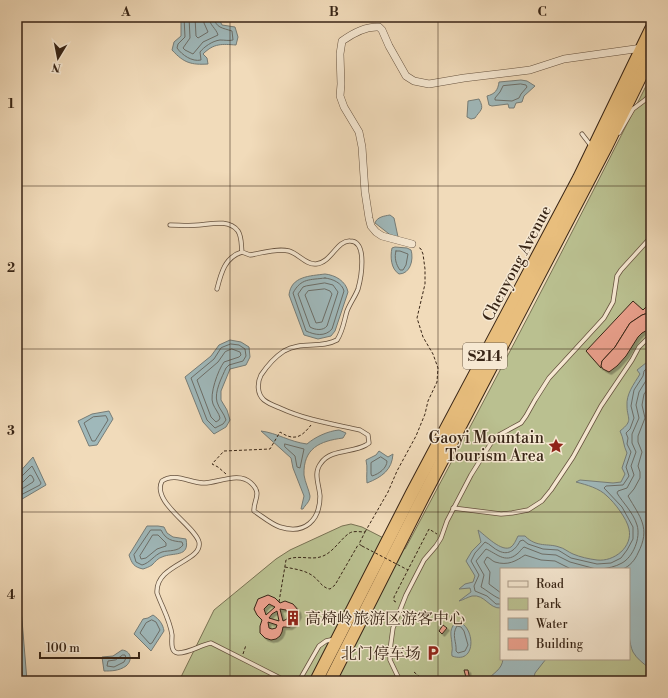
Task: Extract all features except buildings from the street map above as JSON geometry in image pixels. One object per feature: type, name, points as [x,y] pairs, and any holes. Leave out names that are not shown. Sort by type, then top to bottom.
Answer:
[{"type":"highway","name":"Chenyong Avenue","points":[[330,681],[601,150],[647,51],[651,29]]},
{"type":"highway","name":"Chenyong Avenue","points":[[316,681],[412,493],[485,357],[601,150]]},
{"type":"street","points":[[412,244],[382,236],[371,226],[365,192],[362,146],[359,132],[344,107],[340,96],[340,54],[342,41],[353,34],[368,28],[378,27],[382,30],[406,76],[414,81],[429,84],[530,70],[564,59],[647,51]]},
{"type":"lane","points":[[582,134],[601,150],[623,127],[633,109],[651,94]]},
{"type":"lane","points":[[170,225],[199,225],[214,223],[231,225],[237,230],[241,237],[242,252]]},
{"type":"lane","points":[[400,681],[390,660],[393,628],[402,605],[424,560],[436,546],[453,508],[471,476],[491,444],[499,435],[524,420],[549,378],[604,318],[613,302],[616,282],[621,270],[651,237]]},
{"type":"lane","points":[[217,288],[220,275],[230,258],[235,254],[242,252],[250,255],[280,250],[288,251],[296,254],[309,264],[324,262],[341,244],[346,241],[355,242],[361,252],[361,272],[358,289],[347,310],[343,327],[337,340],[328,343],[299,345],[289,349],[278,356],[265,369],[258,383],[260,395],[264,400],[298,416],[360,430],[368,435],[368,442],[363,447],[333,454],[321,462],[317,471],[320,495],[319,504],[313,520],[308,526],[297,530],[281,528],[254,511],[257,492],[250,481],[238,478],[203,483],[176,477],[166,478],[162,481],[160,488],[175,514],[195,534],[199,545],[194,555],[172,567],[160,580],[156,589],[170,628],[172,649],[176,653],[186,652],[211,643],[286,681]]},
{"type":"lane","points":[[453,508],[512,514],[528,510],[542,501],[573,457],[601,406],[639,347],[647,338],[651,337]]},
{"type":"lane","points":[[299,681],[319,646],[326,641],[338,640]]},
{"type":"lane","points":[[590,681],[597,679],[605,681]]},
{"type":"path","points":[[285,568],[310,574],[325,588],[330,589],[335,585],[388,492],[397,471],[416,436],[425,414],[428,401],[437,382],[438,368],[433,354],[422,337],[417,318],[425,284],[425,260],[421,249],[412,244]]},
{"type":"path","points":[[230,479],[224,472],[212,464],[224,451],[270,449],[280,432],[292,438],[296,437],[306,431],[314,420]]},
{"type":"path","points":[[402,605],[394,601],[394,597],[429,529],[441,536]]},
{"type":"path","points":[[279,602],[286,560],[291,558],[322,556],[332,551],[348,534],[353,532],[365,532]]},
{"type":"path","points":[[358,544],[408,570]]},
{"type":"path","points":[[241,658],[246,645]]},
{"type":"path","points":[[414,672],[421,678],[422,681]]},
{"type":"green space","name":"Gaoyi Mountain Tourism Area","points":[[651,76],[651,681],[179,681],[214,610],[276,559],[290,550],[342,526],[351,524],[362,527],[405,549],[591,195]]},
{"type":"water","points":[[181,17],[218,17],[222,25],[235,27],[238,37],[236,45],[215,46],[207,50],[203,54],[207,58],[208,64],[192,63],[180,58],[172,50],[174,42],[181,36]]},
{"type":"water","points":[[521,80],[527,81],[535,86],[524,96],[522,102],[516,103],[514,108],[509,108],[508,104],[489,105],[487,96],[496,91],[499,82]]},
{"type":"water","points":[[479,99],[482,105],[480,111],[475,118],[471,119],[467,117],[468,101]]},
{"type":"water","points":[[390,215],[394,218],[398,237],[393,237],[375,223],[379,218]]},
{"type":"water","points":[[392,248],[407,248],[411,250],[412,258],[410,266],[406,272],[399,274],[394,269],[391,259],[391,251]]},
{"type":"water","points":[[325,274],[340,279],[347,288],[348,292],[335,331],[331,336],[318,339],[304,335],[289,295],[293,284],[302,278]]},
{"type":"water","points":[[230,340],[241,342],[249,347],[250,357],[246,365],[230,369],[221,391],[221,400],[227,410],[230,420],[226,427],[214,434],[203,422],[185,377],[211,356],[219,345]]},
{"type":"water","points":[[651,359],[651,665],[649,668],[636,657],[633,652],[630,640],[630,568],[500,568],[500,608],[493,606],[484,599],[476,596],[459,601],[471,592],[470,588],[459,589],[465,584],[473,582],[475,576],[466,561],[472,551],[481,542],[478,530],[498,546],[503,548],[511,547],[518,536],[525,536],[529,540],[538,544],[555,546],[585,558],[597,560],[610,559],[621,552],[625,547],[628,542],[629,529],[617,507],[604,493],[593,487],[576,482],[580,480],[613,483],[621,482],[625,474],[622,468],[627,453],[620,431],[627,424],[629,419],[627,402],[631,389],[640,374],[637,370]]},
{"type":"water","points":[[109,411],[113,419],[97,445],[89,446],[78,421],[92,414]]},
{"type":"water","points":[[339,430],[346,433],[343,438],[320,444],[310,452],[306,458],[304,475],[310,498],[303,509],[301,509],[304,496],[293,468],[291,458],[261,431],[307,444],[322,435]]},
{"type":"water","points":[[379,451],[388,457],[393,454],[391,464],[382,475],[367,483],[366,460],[376,455]]},
{"type":"water","points":[[33,457],[46,485],[17,502],[17,475]]},
{"type":"water","points":[[147,526],[164,527],[167,533],[173,537],[186,539],[187,545],[185,549],[183,552],[161,558],[144,569],[135,566],[129,555]]},
{"type":"water","points":[[17,603],[21,608],[27,681],[17,681]]},
{"type":"water","points":[[153,615],[163,626],[164,631],[151,651],[134,634],[143,619]]},
{"type":"water","points":[[459,622],[464,625],[468,631],[471,644],[466,655],[460,657],[452,656],[451,634],[455,623]]},
{"type":"water","points":[[122,650],[127,652],[130,656],[130,661],[128,664],[118,670],[104,671],[102,657],[113,656]]},
{"type":"water","points":[[503,660],[545,660],[535,673],[533,681],[486,681],[499,669]]},
{"type":"place","name":"Gaoyi Mountain Tourism Area","points":[[556,446]]},
{"type":"place","name":"高椅岭旅游区游客中心","points":[[293,618]]},
{"type":"place","name":"北门停车场","points":[[433,653]]}]
